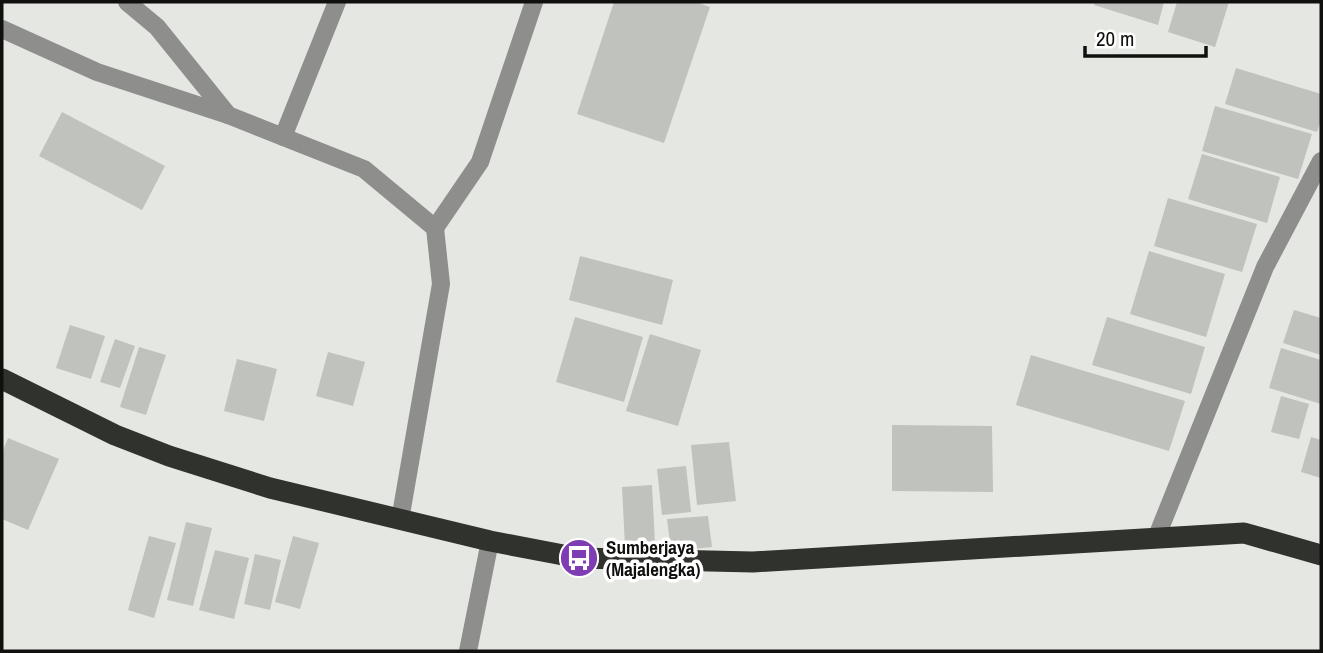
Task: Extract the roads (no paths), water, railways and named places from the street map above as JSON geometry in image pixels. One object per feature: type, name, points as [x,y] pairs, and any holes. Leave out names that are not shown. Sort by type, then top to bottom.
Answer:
[{"type":"highway","points":[[2,379],[115,435],[169,456],[270,488],[490,541],[579,558],[753,562],[1157,536],[1244,533],[1321,555]]},
{"type":"street","points":[[127,2],[157,27],[228,115]]},
{"type":"street","points":[[283,137],[337,2]]},
{"type":"street","points":[[400,520],[442,284],[435,228],[480,162],[534,2]]},
{"type":"street","points":[[2,29],[97,72],[228,115],[364,169],[435,228]]},
{"type":"street","points":[[1157,536],[1265,267],[1321,161]]},
{"type":"street","points":[[468,651],[490,541]]},
{"type":"place","name":"Sumberjaya (Majalengka)","points":[[579,558]]}]
